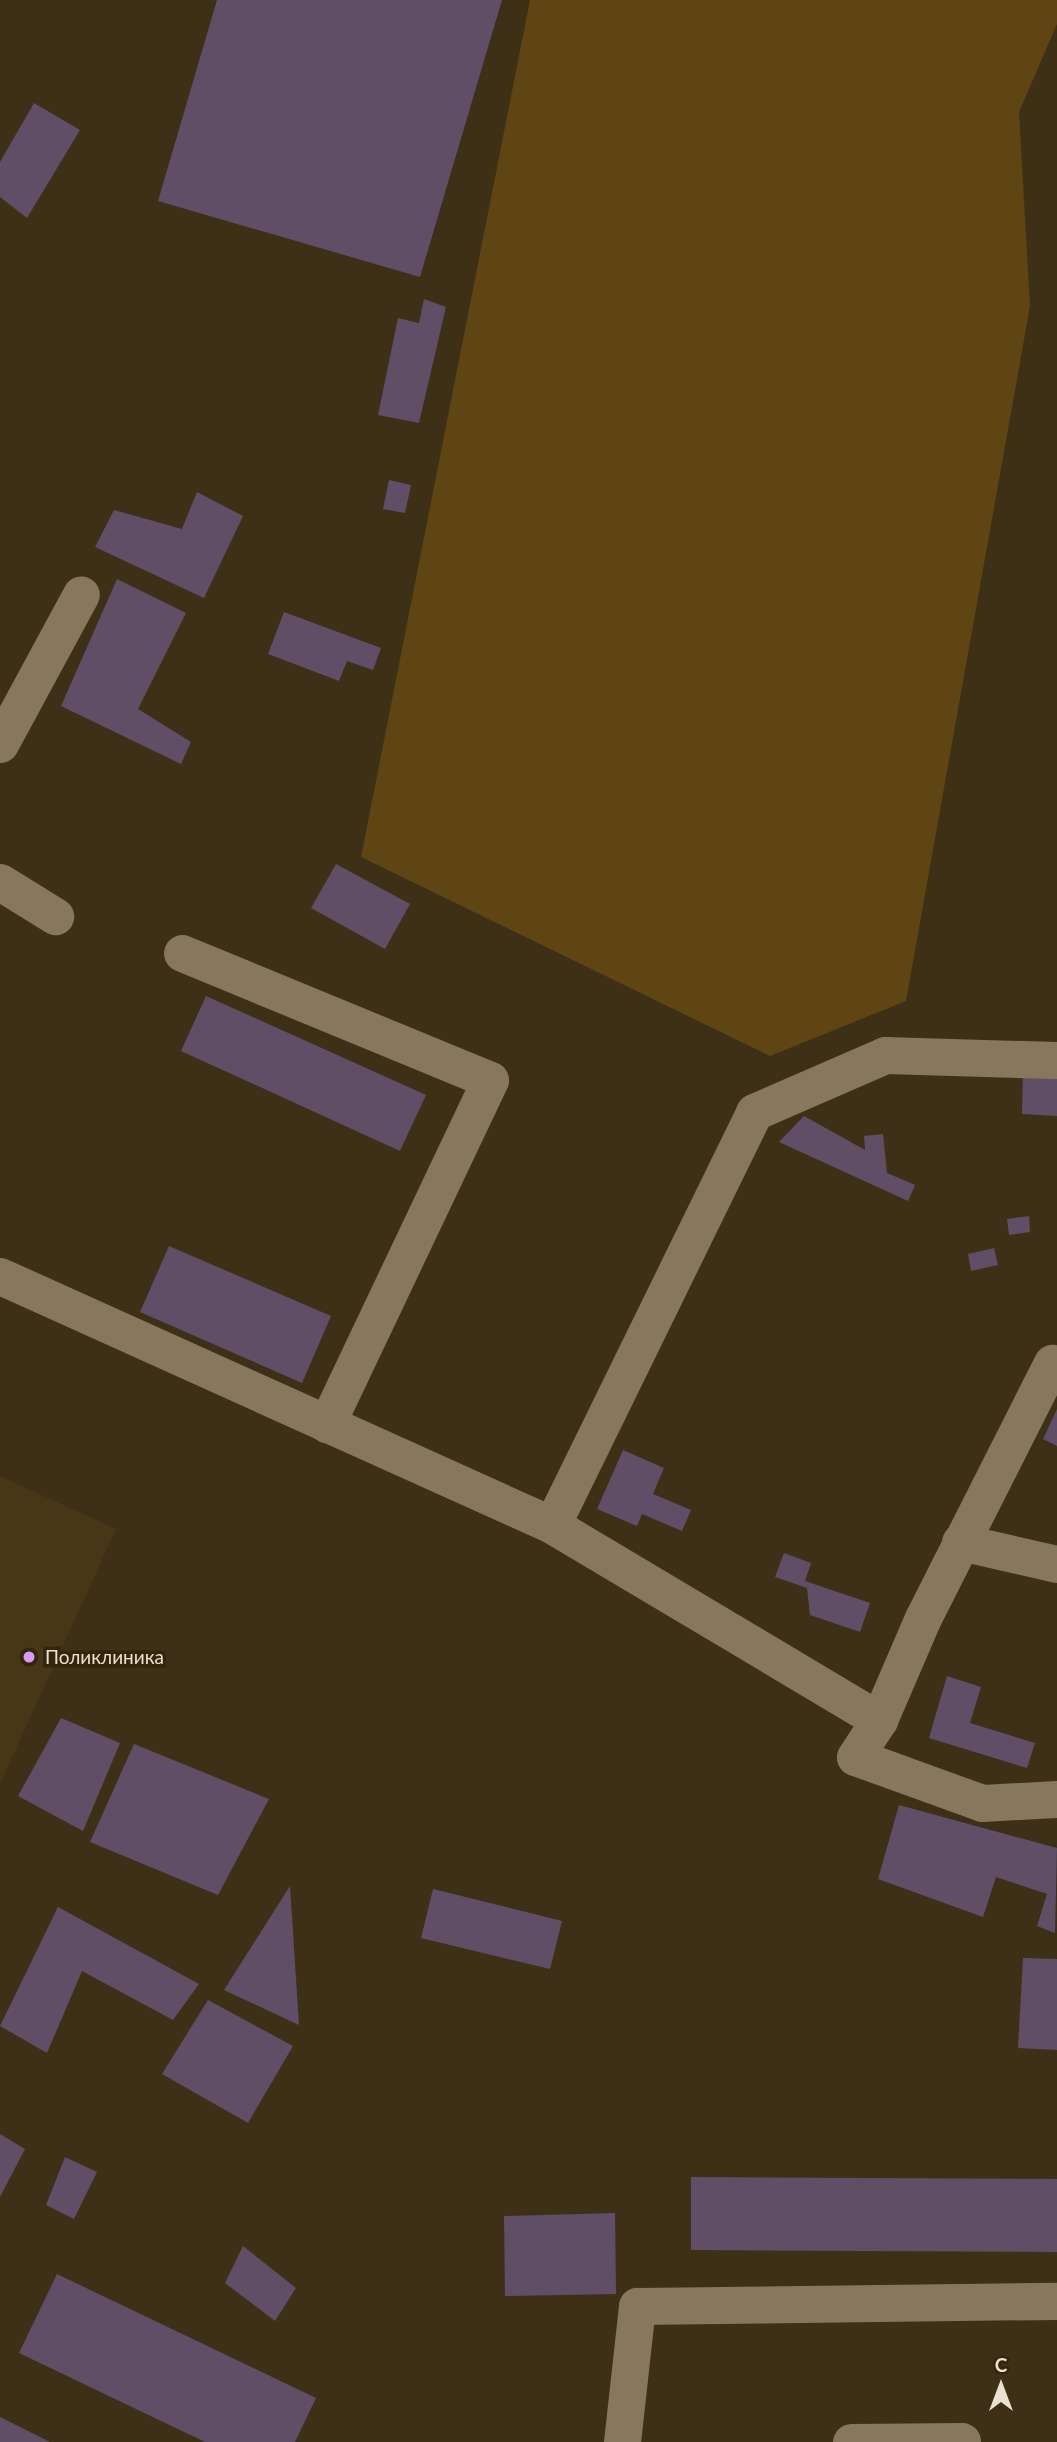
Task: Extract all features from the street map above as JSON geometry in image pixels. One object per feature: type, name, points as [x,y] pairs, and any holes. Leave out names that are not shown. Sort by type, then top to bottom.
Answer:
[{"type":"street","points":[[0,744],[81,594]]},
{"type":"street","points":[[0,882],[55,916]]},
{"type":"street","points":[[182,953],[490,1080],[327,1424]]},
{"type":"street","points":[[552,1525],[754,1112],[885,1055],[1057,1060]]},
{"type":"street","points":[[0,1276],[552,1525],[880,1720]]},
{"type":"street","points":[[1052,1363],[960,1542],[880,1720],[855,1757],[982,1803],[1057,1799]]},
{"type":"street","points":[[960,1542],[1057,1564]]},
{"type":"street","points":[[622,2442],[637,2306],[1057,2301]]},
{"type":"street","points":[[851,2442],[962,2441]]},
{"type":"shaded area","points":[[530,0],[1057,0],[1057,24],[1019,112],[1030,306],[906,1001],[770,1056],[361,857]]},
{"type":"shaded area","name":"Поликлиника","points":[[0,1476],[116,1529],[0,1784]]},
{"type":"building","points":[[217,0],[502,0],[420,277],[158,201]]},
{"type":"building","points":[[34,103],[80,130],[27,218],[0,197],[0,162]]},
{"type":"building","points":[[424,299],[446,307],[419,423],[378,415],[398,318],[419,323]]},
{"type":"building","points":[[389,480],[411,485],[405,513],[383,509]]},
{"type":"building","points":[[197,492],[243,516],[204,598],[95,547],[114,510],[182,529]]},
{"type":"building","points":[[117,579],[186,613],[138,709],[191,742],[181,764],[61,706]]},
{"type":"building","points":[[284,612],[381,648],[373,670],[347,661],[339,681],[268,654]]},
{"type":"building","points":[[336,864],[410,904],[385,949],[311,908]]},
{"type":"building","points":[[206,996],[426,1095],[400,1151],[181,1051]]},
{"type":"building","points":[[1023,1071],[1057,1072],[1057,1116],[1022,1114]]},
{"type":"building","points":[[804,1116],[865,1150],[864,1136],[883,1134],[887,1173],[915,1185],[908,1201],[779,1142]]},
{"type":"building","points":[[1029,1216],[1030,1232],[1009,1235],[1007,1219]]},
{"type":"building","points":[[169,1246],[331,1316],[302,1383],[140,1312]]},
{"type":"building","points":[[994,1248],[998,1265],[971,1271],[968,1254]]},
{"type":"building","points":[[1057,1409],[1057,1446],[1043,1439]]},
{"type":"building","points":[[623,1450],[664,1468],[653,1494],[691,1510],[682,1531],[642,1514],[637,1526],[597,1509]]},
{"type":"building","points":[[784,1553],[811,1563],[805,1581],[870,1603],[860,1632],[810,1615],[807,1588],[775,1577]]},
{"type":"building","points":[[947,1676],[981,1687],[970,1723],[1035,1743],[1027,1768],[929,1738]]},
{"type":"building","points":[[61,1718],[120,1743],[83,1831],[18,1796]]},
{"type":"building","points":[[134,1744],[269,1799],[218,1895],[90,1842]]},
{"type":"building","points":[[899,1805],[1057,1848],[1055,1933],[1037,1926],[1047,1894],[996,1877],[983,1917],[878,1879]]},
{"type":"building","points":[[290,1886],[299,2025],[224,1990]]},
{"type":"building","points":[[433,1889],[562,1921],[550,1969],[421,1938]]},
{"type":"building","points":[[58,1907],[199,1984],[173,2020],[82,1971],[47,2053],[0,2026]]},
{"type":"building","points":[[1023,1958],[1057,1959],[1057,2050],[1018,2048]]},
{"type":"building","points":[[208,2000],[293,2046],[248,2123],[162,2074]]},
{"type":"building","points":[[0,2134],[25,2149],[0,2197]]},
{"type":"building","points":[[65,2157],[97,2172],[74,2219],[46,2205]]},
{"type":"building","points":[[691,2177],[1057,2179],[1057,2252],[691,2250]]},
{"type":"building","points":[[615,2213],[616,2294],[505,2296],[504,2216]]},
{"type":"building","points":[[243,2246],[296,2288],[275,2321],[225,2283]]},
{"type":"building","points":[[57,2274],[316,2398],[295,2442],[205,2442],[19,2353]]},
{"type":"building","points":[[0,2417],[50,2442],[0,2442]]},
{"type":"place","name":"Поликлиника","points":[[29,1657]]}]
